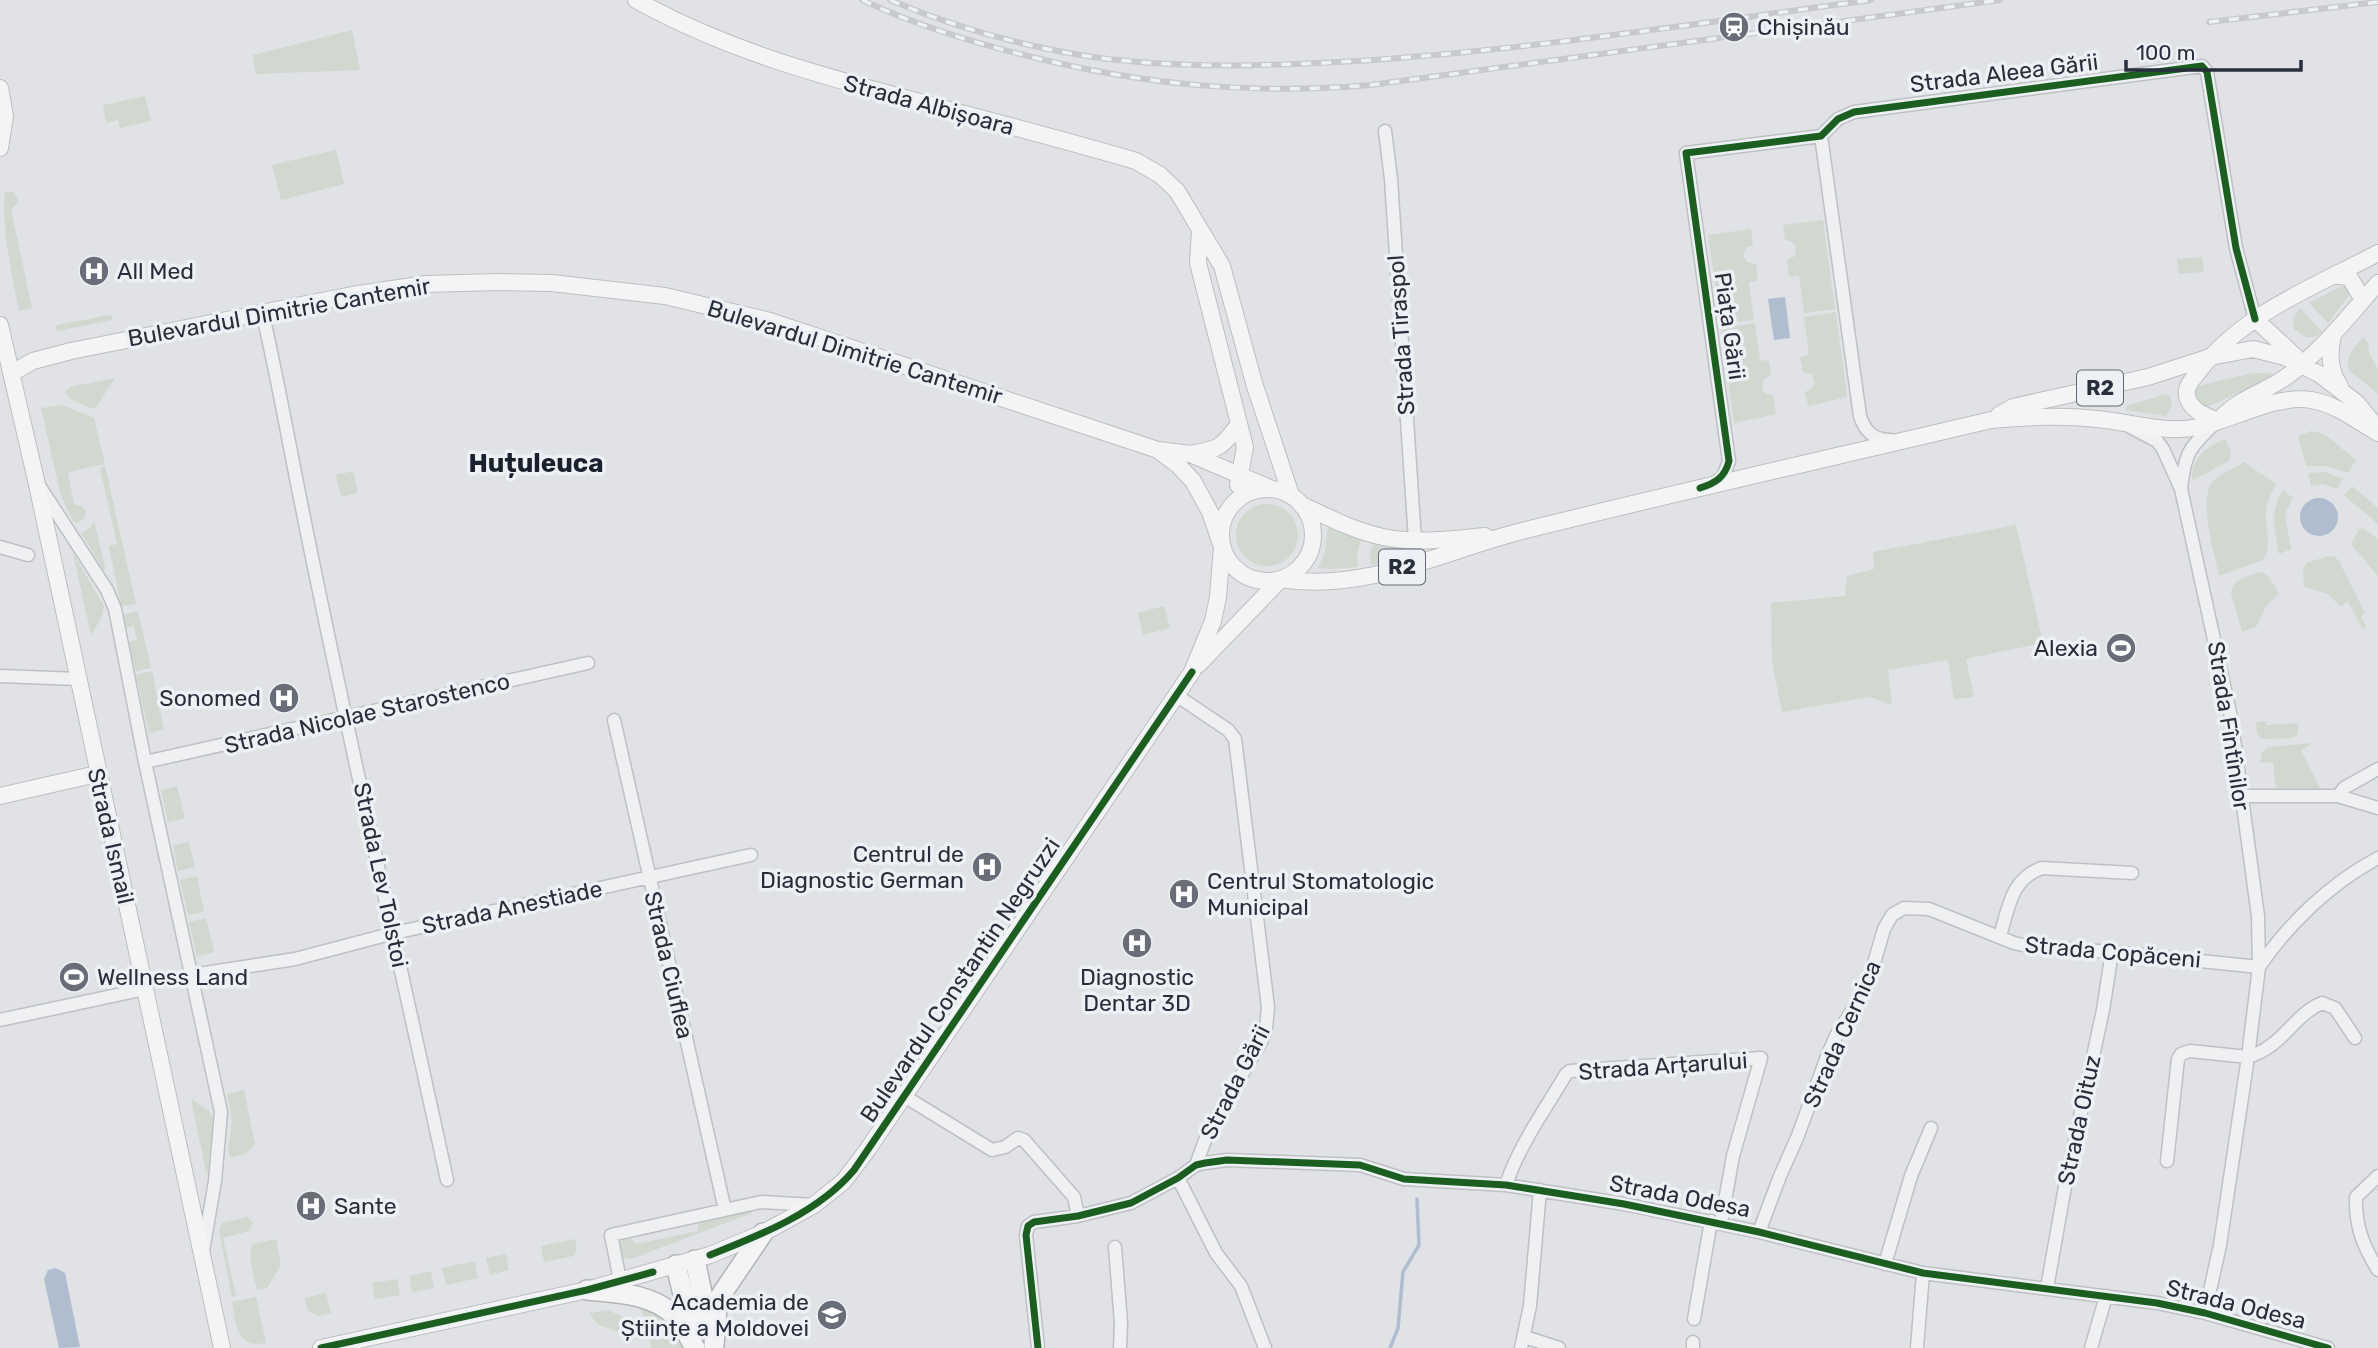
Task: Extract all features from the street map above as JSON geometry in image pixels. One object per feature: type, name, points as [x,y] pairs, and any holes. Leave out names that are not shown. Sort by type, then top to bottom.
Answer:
[{"type":"highway","points":[[705,1347],[722,1295],[763,1233]]},
{"type":"highway","points":[[685,1263],[705,1347]]},
{"type":"highway","points":[[587,1290],[627,1294],[653,1301],[675,1316],[705,1347]]},
{"type":"main road","name":"Strada Albișoara","points":[[636,0],[707,36],[760,57],[845,83],[1136,161],[1160,175],[1177,191],[1222,267],[1254,383],[1296,500]]},
{"type":"main road","points":[[0,88],[5,116],[0,148]]},
{"type":"main road","points":[[1200,231],[1198,263],[1245,447],[1233,503]]},
{"type":"main road","name":"R2","points":[[1991,420],[2013,407],[2148,377],[2210,357],[2255,319],[2378,253]]},
{"type":"main road","points":[[2336,275],[2350,278],[2363,300]]},
{"type":"main road","name":"Bulevardul Dimitrie Cantemir","points":[[6,374],[33,360],[71,351],[262,311],[394,288],[450,283],[552,283],[654,295],[698,303],[779,324],[1158,450],[1190,454],[1272,489]]},
{"type":"main road","name":"R2","points":[[1281,579],[1315,583],[1345,581],[1436,559],[1519,532],[1991,420],[2054,416],[2178,429],[2195,428],[2217,421],[2239,402],[2278,382],[2302,364],[2333,335],[2378,283]]},
{"type":"main road","points":[[2255,319],[2302,364]]},
{"type":"main road","name":"Strada Ismail","points":[[0,325],[6,374],[36,480],[222,1348]]},
{"type":"main road","points":[[2333,335],[2330,349],[2331,369],[2342,390]]},
{"type":"main road","points":[[2253,349],[2302,364],[2342,390],[2357,403],[2378,431],[2335,407],[2310,400],[2280,402],[2217,421],[2189,403],[2186,390],[2210,357],[2253,349]]},
{"type":"main road","points":[[1190,454],[1214,450],[1223,445],[1239,424]]},
{"type":"main road","name":"Bulevardul Dimitrie Cantemir","points":[[1158,450],[1193,481],[1210,512],[1222,547]]},
{"type":"main road","points":[[1272,489],[1296,500],[1313,526],[1313,544],[1300,567],[1281,579],[1260,581],[1243,575],[1230,564],[1222,547],[1221,528],[1227,510],[1233,503],[1248,492],[1272,489]]},
{"type":"main road","name":"R2","points":[[1296,500],[1369,533],[1415,540],[1450,540],[1519,532]]},
{"type":"main road","name":"Bulevardul Constantin Negruzzi","points":[[1192,672],[1213,621],[1222,547]]},
{"type":"main road","name":"Bulevardul Constantin Negruzzi","points":[[321,1348],[587,1290],[685,1263],[763,1233],[834,1191],[854,1170],[1192,672],[1281,579]]},
{"type":"main road","points":[[0,796],[97,774]]},
{"type":"street","name":"Strada Aleea Gării","points":[[1821,136],[1838,119],[1854,112],[2205,67],[2236,247],[2255,319]]},
{"type":"street","name":"Strada Tiraspol","points":[[1385,131],[1391,179],[1415,540]]},
{"type":"street","name":"Piața Gării","points":[[1700,488],[1723,477],[1729,461],[1686,153],[1821,136]]},
{"type":"street","points":[[1821,136],[1860,416],[1868,433],[1876,438],[1902,441]]},
{"type":"street","name":"Strada Lev Tolstoi","points":[[262,311],[346,717],[447,1180]]},
{"type":"street","name":"Strada Fîntînilor","points":[[2181,489],[2185,459],[2189,450],[2217,421]]},
{"type":"street","name":"Strada Fîntînilor","points":[[2122,422],[2157,441],[2167,456],[2181,489],[2233,727],[2258,916],[2259,967],[2248,1058],[2220,1245],[2205,1313]]},
{"type":"street","points":[[36,480],[113,603],[222,1119],[215,1181],[202,1254]]},
{"type":"street","points":[[0,547],[28,555]]},
{"type":"street","name":"Strada Nicolae Starostenco","points":[[145,762],[588,663]]},
{"type":"street","points":[[0,676],[78,679]]},
{"type":"street","name":"Strada Gării","points":[[1176,695],[1228,730],[1235,739],[1268,1018],[1261,1042],[1208,1132],[1196,1165]]},
{"type":"street","name":"Strada Ciuflea","points":[[614,720],[725,1210]]},
{"type":"street","points":[[2338,796],[2344,788],[2378,769]]},
{"type":"street","points":[[2241,796],[2338,796],[2378,808]]},
{"type":"street","name":"Strada Anestiade","points":[[192,975],[295,959],[394,933],[751,855]]},
{"type":"street","points":[[2259,967],[2288,931],[2320,899],[2353,871],[2378,858]]},
{"type":"street","points":[[2000,936],[2015,889],[2036,870],[2042,868],[2132,873]]},
{"type":"street","name":"Strada Copăceni","points":[[1892,915],[1905,908],[1929,909],[2027,946],[2259,967]]},
{"type":"street","name":"Strada Cernica","points":[[1759,1232],[1828,1054],[1836,1035],[1867,987],[1884,929],[1892,915]]},
{"type":"street","name":"Strada Oituz","points":[[2048,1288],[2066,1181],[2103,1010],[2112,952]]},
{"type":"street","points":[[0,1020],[145,989]]},
{"type":"street","points":[[2167,1161],[2178,1059],[2181,1054],[2190,1051],[2248,1058],[2274,1045],[2313,1007],[2322,1003],[2335,1008],[2355,1038]]},
{"type":"street","name":"Strada Arțarului","points":[[1506,1185],[1531,1132],[1570,1071],[1761,1058],[1716,1222]]},
{"type":"street","points":[[904,1096],[992,1150],[998,1150],[1018,1138],[1024,1140],[1074,1197],[1078,1216]]},
{"type":"street","points":[[1885,1264],[1911,1176],[1931,1128]]},
{"type":"street","name":"Strada Odesa","points":[[1038,1348],[1026,1236],[1028,1226],[1034,1222],[1078,1216],[1131,1203],[1178,1178],[1196,1165],[1227,1160],[1360,1165],[1404,1179],[1506,1185],[1539,1190],[1716,1222],[1923,1273],[2106,1296],[2205,1313],[2328,1348]]},
{"type":"street","points":[[2378,1176],[2356,1197],[2355,1210],[2358,1232],[2378,1270]]},
{"type":"street","points":[[1178,1178],[1216,1253],[1241,1286],[1265,1348]]},
{"type":"street","points":[[1539,1190],[1530,1306],[1523,1342],[1559,1348]]},
{"type":"street","points":[[620,1280],[611,1236],[761,1202],[814,1205]]},
{"type":"street","points":[[1694,1319],[1716,1222]]},
{"type":"street","points":[[1115,1247],[1121,1323],[1120,1348]]},
{"type":"street","points":[[1917,1348],[1923,1273]]},
{"type":"street","points":[[2091,1348],[2106,1296]]},
{"type":"shaded area","points":[[352,30],[360,70],[256,74],[253,55]]},
{"type":"shaded area","points":[[145,96],[151,121],[120,128],[118,120],[106,123],[103,105]]},
{"type":"shaded area","points":[[336,150],[344,184],[281,200],[272,165]]},
{"type":"shaded area","points":[[5,192],[13,192],[18,200],[11,209],[32,308],[19,311],[6,234]]},
{"type":"shaded area","points":[[1823,220],[1835,309],[1804,313],[1799,276],[1789,277],[1787,260],[1795,256],[1796,246],[1785,240],[1783,225]]},
{"type":"shaded area","points":[[1751,229],[1753,245],[1747,247],[1743,256],[1747,262],[1756,264],[1758,281],[1749,282],[1754,320],[1721,324],[1708,235]]},
{"type":"shaded area","points":[[2202,257],[2204,272],[2179,274],[2177,259]]},
{"type":"shaded area","points":[[2346,286],[2349,295],[2328,323],[2309,303]]},
{"type":"shaded area","points":[[2300,308],[2322,332],[2314,337],[2305,337],[2294,329],[2293,318]]},
{"type":"shaded area","points":[[1836,312],[1847,397],[1808,406],[1805,392],[1811,389],[1815,382],[1812,374],[1803,372],[1800,357],[1809,354],[1804,317]]},
{"type":"shaded area","points":[[109,315],[113,317],[112,320],[57,331],[55,329],[57,325]]},
{"type":"shaded area","points":[[1755,323],[1760,360],[1769,361],[1771,376],[1764,379],[1762,389],[1766,394],[1773,395],[1776,414],[1734,423],[1721,328]]},
{"type":"shaded area","points":[[2363,337],[2378,369],[2378,394],[2349,370],[2350,356]]},
{"type":"shaded area","points":[[2253,373],[2270,373],[2274,377],[2207,407],[2199,406],[2192,389],[2194,387]]},
{"type":"shaded area","points":[[115,378],[93,409],[70,399],[65,392],[70,387]]},
{"type":"shaded area","points":[[2166,394],[2171,398],[2172,406],[2166,416],[2125,410],[2127,406]]},
{"type":"shaded area","points":[[62,405],[94,418],[105,464],[68,472],[74,504],[82,506],[86,512],[84,519],[77,523],[73,521],[61,496],[41,408]]},
{"type":"shaded area","points":[[2311,431],[2324,434],[2356,460],[2348,473],[2326,466],[2306,466],[2298,436]]},
{"type":"shaded area","points":[[2225,439],[2231,452],[2230,460],[2192,481],[2197,460],[2211,446]]},
{"type":"shaded area","points":[[2244,462],[2276,484],[2266,510],[2266,554],[2263,560],[2219,576],[2208,525],[2207,498],[2215,479]]},
{"type":"shaded area","points":[[105,466],[136,604],[121,606],[109,546],[117,544],[100,468]]},
{"type":"shaded area","points":[[353,471],[358,493],[341,497],[336,475]]},
{"type":"shaded area","points":[[2325,472],[2343,479],[2337,489],[2323,484],[2311,486],[2308,473]]},
{"type":"shaded area","points":[[2352,486],[2378,508],[2378,524],[2344,495]]},
{"type":"shaded area","points":[[2283,490],[2293,498],[2285,514],[2291,549],[2279,554],[2275,513]]},
{"type":"shaded area","points":[[1267,504],[1289,513],[1298,535],[1289,557],[1267,566],[1245,557],[1236,535],[1245,513]]},
{"type":"shaded area","points":[[94,521],[104,571],[81,533],[90,528]]},
{"type":"shaded area","points":[[2016,525],[2043,643],[1966,659],[1974,697],[1954,699],[1948,660],[1888,670],[1892,705],[1870,697],[1782,712],[1772,661],[1771,603],[1845,596],[1847,576],[1874,569],[1873,552]]},
{"type":"shaded area","points":[[1328,527],[1361,540],[1357,555],[1358,567],[1318,568],[1325,552]]},
{"type":"shaded area","points":[[2363,528],[2378,539],[2378,576],[2351,544],[2359,529]]},
{"type":"shaded area","points":[[1373,544],[1426,551],[1421,555],[1371,565],[1370,553]]},
{"type":"shaded area","points":[[73,553],[104,606],[102,617],[91,635]]},
{"type":"shaded area","points":[[2329,556],[2339,561],[2365,613],[2361,616],[2366,627],[2363,629],[2348,602],[2340,606],[2328,594],[2304,587],[2303,569],[2306,563]]},
{"type":"shaded area","points":[[2262,572],[2269,577],[2279,594],[2266,606],[2256,627],[2242,632],[2232,588],[2242,578]]},
{"type":"shaded area","points":[[1164,606],[1170,628],[1143,635],[1138,613]]},
{"type":"shaded area","points":[[138,611],[151,668],[136,671],[129,642],[137,640],[134,626],[126,627],[123,615]]},
{"type":"shaded area","points":[[152,671],[164,729],[149,733],[136,675]]},
{"type":"shaded area","points":[[2266,721],[2266,725],[2298,723],[2298,734],[2293,738],[2262,739],[2257,734],[2256,722]]},
{"type":"shaded area","points":[[2313,743],[2301,750],[2320,788],[2319,791],[2276,788],[2273,762],[2260,763],[2262,752],[2268,747]]},
{"type":"shaded area","points":[[177,786],[185,818],[168,822],[161,790]]},
{"type":"shaded area","points":[[189,842],[195,867],[178,871],[173,845]]},
{"type":"shaded area","points":[[197,876],[204,912],[188,915],[180,880]]},
{"type":"shaded area","points":[[206,918],[214,952],[197,956],[189,922]]},
{"type":"shaded area","points":[[244,1090],[255,1144],[247,1153],[231,1158],[228,1151],[232,1120],[227,1094]]},
{"type":"shaded area","points":[[191,1099],[208,1110],[214,1119],[207,1177]]},
{"type":"shaded area","points":[[752,1209],[752,1213],[631,1259],[621,1256],[619,1250],[621,1241],[626,1238],[636,1244],[698,1231],[701,1220]]},
{"type":"shaded area","points":[[247,1217],[253,1222],[249,1231],[223,1238],[236,1296],[232,1297],[219,1229],[222,1223]]},
{"type":"shaded area","points":[[276,1239],[281,1265],[267,1288],[257,1290],[251,1249],[253,1244]]},
{"type":"shaded area","points":[[575,1239],[577,1249],[573,1256],[544,1262],[541,1246]]},
{"type":"shaded area","points":[[506,1254],[509,1270],[490,1275],[486,1258]]},
{"type":"shaded area","points":[[475,1261],[478,1278],[446,1285],[442,1268]]},
{"type":"shaded area","points":[[431,1271],[434,1288],[412,1292],[409,1276]]},
{"type":"shaded area","points":[[397,1279],[400,1295],[375,1299],[372,1283]]},
{"type":"shaded area","points":[[326,1293],[331,1313],[317,1316],[307,1310],[305,1298]]},
{"type":"shaded area","points":[[256,1297],[266,1343],[256,1344],[243,1338],[235,1319],[232,1302]]},
{"type":"shaded area","points":[[638,1305],[664,1322],[682,1348],[651,1348],[647,1323]]},
{"type":"shaded area","points":[[608,1310],[638,1324],[641,1341],[597,1324],[589,1313]]},
{"type":"water","points":[[1785,297],[1790,338],[1774,340],[1768,299]]},
{"type":"water","points":[[2319,498],[2333,503],[2338,517],[2333,531],[2319,536],[2305,531],[2300,517],[2305,503]]},
{"type":"water","points":[[56,1268],[65,1273],[80,1347],[59,1348],[44,1279],[48,1270]]},
{"type":"waterway","points":[[1390,1348],[1398,1328],[1403,1272],[1419,1245],[1417,1199]]},
{"type":"railway","points":[[862,0],[964,39],[1071,66],[1156,81],[1284,89],[1371,85],[2000,0]]},
{"type":"railway","points":[[890,0],[939,19],[1041,48],[1126,61],[1225,65],[1357,61],[1486,50],[1871,0]]},
{"type":"railway","points":[[2209,22],[2378,2]]},
{"type":"cycle path","points":[[1700,488],[1719,479],[1729,461],[1686,153],[1821,136],[1838,119],[1854,112],[2202,66],[2207,72],[2236,248],[2255,319]]},
{"type":"cycle path","points":[[710,1255],[769,1230],[807,1210],[840,1185],[854,1170],[1192,672]]},
{"type":"cycle path","points":[[1038,1348],[1026,1235],[1028,1226],[1034,1222],[1078,1216],[1131,1203],[1178,1178],[1196,1165],[1227,1160],[1360,1165],[1404,1179],[1506,1185],[1624,1204],[1759,1232],[1923,1273],[2157,1303],[2205,1313],[2328,1348]]},
{"type":"cycle path","points":[[321,1348],[587,1290],[653,1272]]},
{"type":"place","name":"Chișinău","points":[[1734,27]]},
{"type":"place","name":"All Med","points":[[94,271]]},
{"type":"place","name":"Alexia","points":[[2121,648]]},
{"type":"place","name":"Sonomed","points":[[284,698]]},
{"type":"place","name":"Centrul de Diagnostic German","points":[[987,867]]},
{"type":"place","name":"Centrul Stomatologic Municipal","points":[[1184,894]]},
{"type":"place","name":"Diagnostic Dentar 3D","points":[[1137,943]]},
{"type":"place","name":"Wellness Land","points":[[74,977]]},
{"type":"place","name":"Sante","points":[[311,1206]]},
{"type":"place","name":"Academia de Științe a Moldovei","points":[[832,1315]]},
{"type":"district","name":"Huțuleuca","points":[[536,463]]}]
